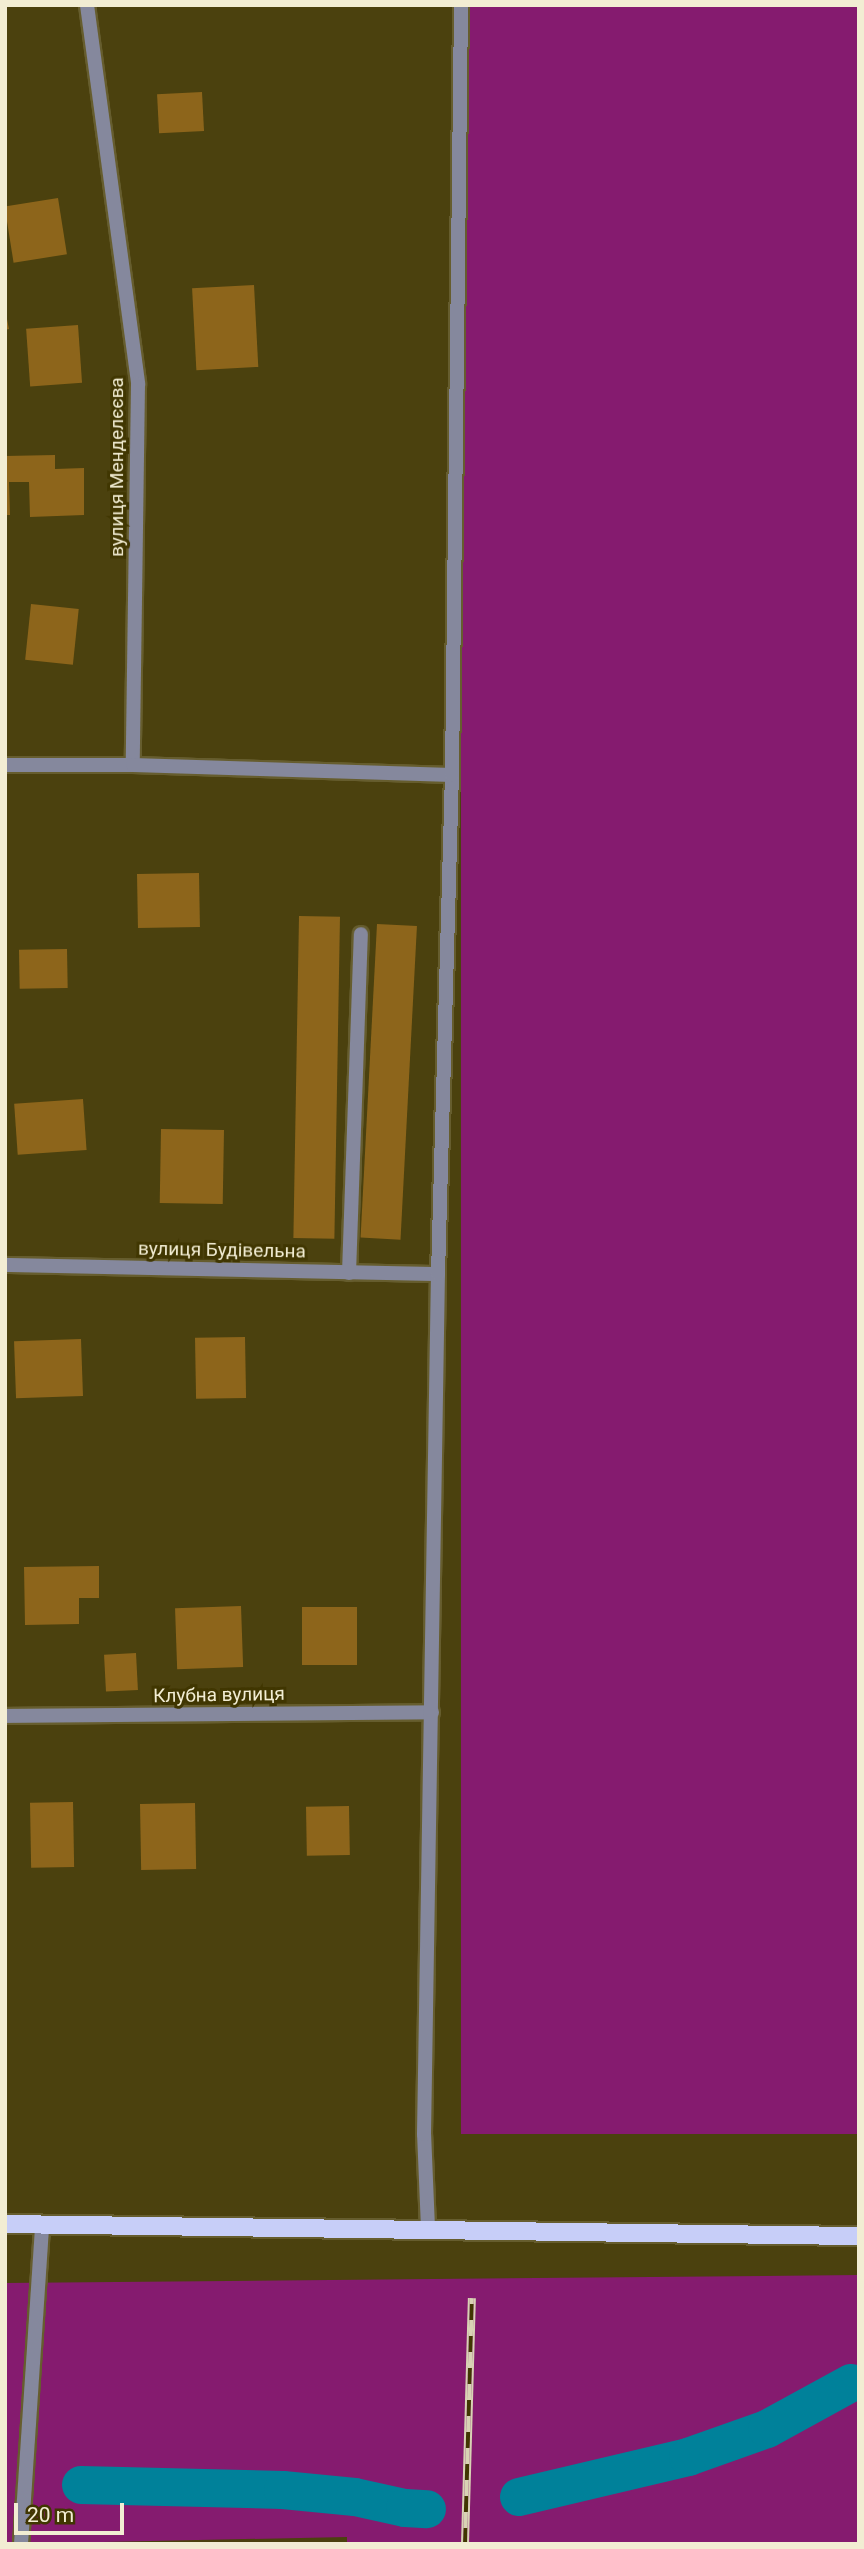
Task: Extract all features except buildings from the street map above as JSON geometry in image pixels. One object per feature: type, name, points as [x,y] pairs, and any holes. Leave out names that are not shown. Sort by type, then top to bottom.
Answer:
[{"type":"main road","points":[[5,2224],[859,2236]]},
{"type":"street","name":"вулиця Менделєєва","points":[[87,5],[138,384],[133,765]]},
{"type":"street","points":[[428,2228],[424,2134],[438,1274],[452,775],[461,5]]},
{"type":"street","points":[[5,765],[133,765],[452,775]]},
{"type":"street","points":[[349,1273],[361,934]]},
{"type":"street","name":"вулиця Будівельна","points":[[5,1265],[438,1274]]},
{"type":"street","name":"Клубна вулиця","points":[[5,1716],[432,1712]]},
{"type":"street","points":[[22,2544],[43,2225]]},
{"type":"shaded area","points":[[461,5],[859,5],[859,2134],[461,2134]]},
{"type":"shaded area","points":[[859,2275],[859,2544],[347,2544],[347,2537],[5,2544],[5,2283]]},
{"type":"waterway","points":[[519,2497],[688,2457],[767,2429],[851,2383]]},
{"type":"waterway","points":[[81,2485],[283,2490],[355,2497],[405,2508],[427,2509]]},
{"type":"railway","points":[[465,2544],[472,2298]]}]
